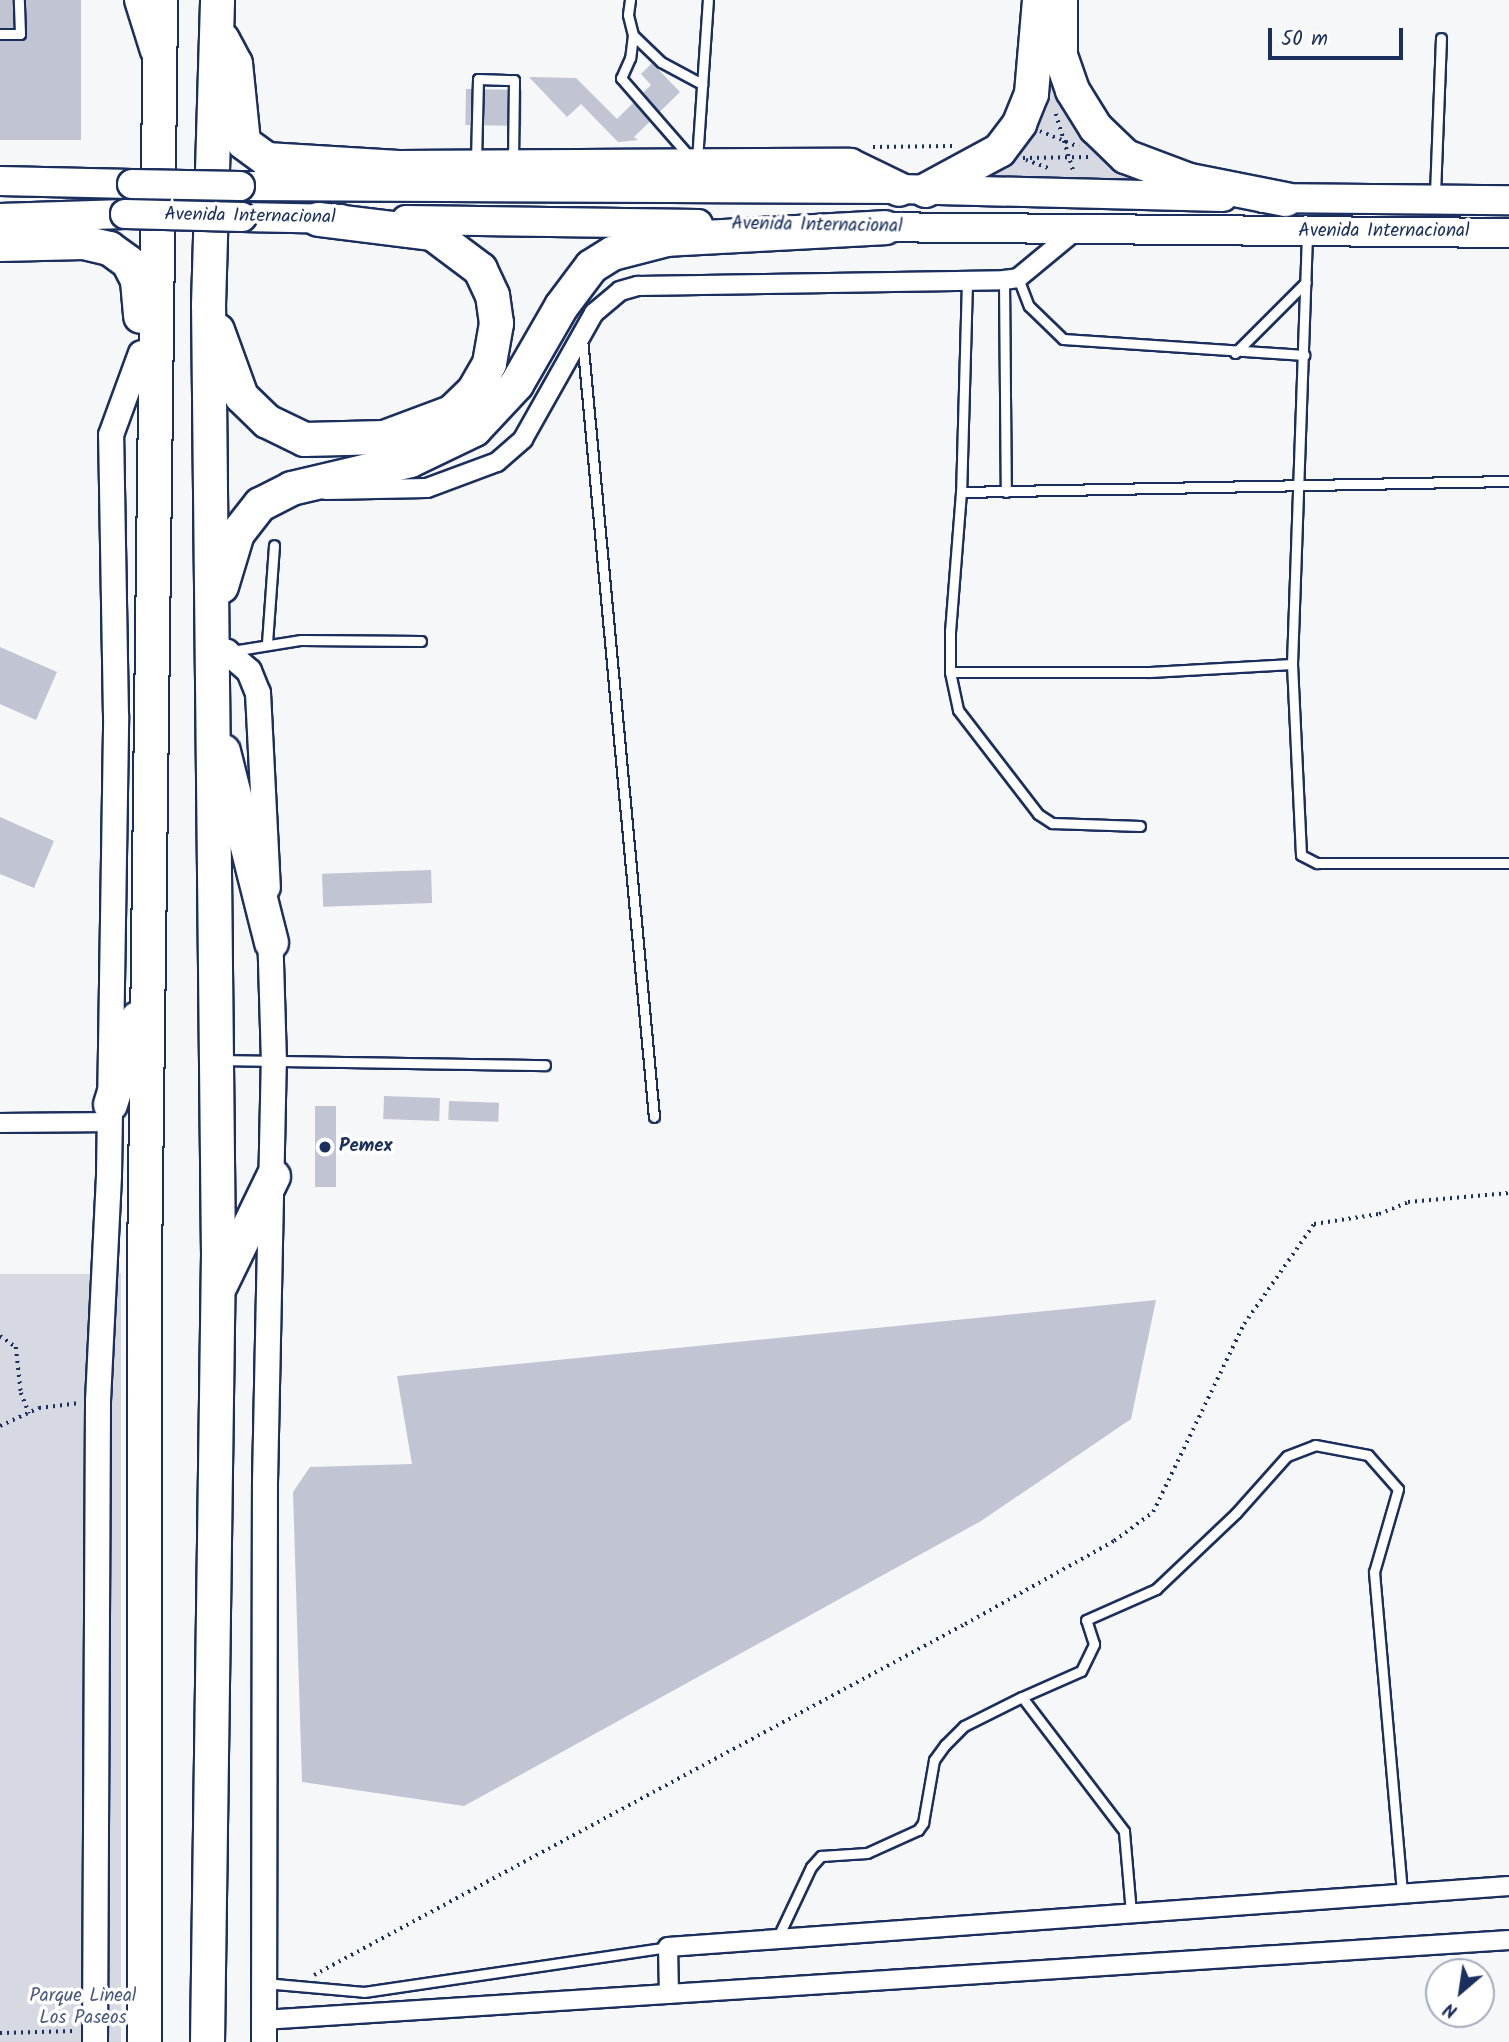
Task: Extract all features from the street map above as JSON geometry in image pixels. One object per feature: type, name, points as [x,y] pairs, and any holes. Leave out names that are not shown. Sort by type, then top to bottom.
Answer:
[{"type":"highway","points":[[144,2042],[147,986],[160,0]]},
{"type":"highway","points":[[216,13],[235,63],[243,142],[254,153],[279,160],[476,166],[849,164],[912,189],[999,150],[1019,123],[1031,93],[1038,0]]},
{"type":"highway","points":[[1060,0],[1060,55],[1072,90],[1096,127],[1125,156],[1189,180],[1285,199]]},
{"type":"highway","points":[[207,2042],[216,1292],[210,698],[215,642],[208,305],[216,13]]},
{"type":"highway","points":[[208,305],[241,396],[267,421],[304,439],[384,437],[451,412],[473,391],[489,363],[496,323],[492,295],[480,270],[461,251],[432,233],[318,219]]},
{"type":"highway","points":[[215,642],[237,533],[260,504],[291,488],[410,460],[474,429],[516,384],[561,306],[591,266],[612,253],[666,239],[885,227]]},
{"type":"highway","points":[[0,244],[83,242],[121,254],[138,287],[143,456],[155,491]]},
{"type":"highway","points":[[210,698],[271,942]]},
{"type":"highway","points":[[110,1113],[147,986]]},
{"type":"highway","points":[[216,1292],[273,1175]]},
{"type":"main road","points":[[139,0],[160,65]]},
{"type":"main road","name":"Avenida Internacional","points":[[0,181],[240,186],[912,189],[1285,199],[1509,200]]},
{"type":"main road","name":"Avenida Internacional","points":[[0,218],[125,214],[1076,230],[1509,233]]},
{"type":"main road","points":[[95,2037],[97,1401],[110,1113],[116,716],[111,435],[141,353]]},
{"type":"main road","points":[[215,642],[249,671],[258,693],[271,942],[274,1063],[265,1482],[263,2031]]},
{"type":"street","points":[[291,488],[403,491],[446,484],[497,462],[523,439],[594,313],[620,291],[638,286],[1011,279],[1076,230]]},
{"type":"street","points":[[0,1123],[110,1113]]},
{"type":"street","points":[[669,1994],[668,1947],[1509,1886]]},
{"type":"street","points":[[263,2031],[669,1994],[1509,1940]]},
{"type":"lane","points":[[0,34],[20,34],[19,0]]},
{"type":"lane","points":[[630,0],[628,15],[633,35],[630,58],[621,78],[697,165]]},
{"type":"lane","points":[[697,165],[708,0]]},
{"type":"lane","points":[[633,35],[661,62],[702,84]]},
{"type":"lane","points":[[1435,200],[1441,38]]},
{"type":"lane","points":[[476,166],[478,79],[514,80],[512,166]]},
{"type":"lane","points":[[1307,232],[1292,664],[1301,855],[1317,863],[1509,863]]},
{"type":"lane","points":[[1011,279],[1029,306],[1063,339],[1235,353],[1304,355]]},
{"type":"lane","points":[[1006,492],[1011,279]]},
{"type":"lane","points":[[967,281],[961,492],[950,672],[958,710],[1038,814],[1052,823],[1140,826]]},
{"type":"lane","points":[[1235,353],[1306,282]]},
{"type":"lane","points":[[581,333],[654,1116]]},
{"type":"lane","points":[[961,492],[1299,482],[1509,481]]},
{"type":"lane","points":[[267,643],[274,545]]},
{"type":"lane","points":[[215,642],[421,641]]},
{"type":"lane","points":[[950,672],[1150,672],[1292,664]]},
{"type":"lane","points":[[212,1060],[545,1065]]},
{"type":"lane","points":[[777,1939],[811,1867],[821,1856],[867,1853],[918,1830],[934,1760],[964,1726],[1081,1671],[1094,1644],[1086,1620],[1156,1588],[1237,1513],[1287,1456],[1315,1446],[1368,1455],[1398,1489],[1374,1572],[1402,1894]]},
{"type":"lane","points":[[1022,1697],[1124,1831],[1131,1913]]},
{"type":"lane","points":[[262,1982],[364,1992],[668,1947]]},
{"type":"path","points":[[1021,158],[1092,155],[1034,128]]},
{"type":"path","points":[[862,147],[968,146]]},
{"type":"path","points":[[1015,156],[1054,170]]},
{"type":"path","points":[[1065,174],[1076,178]]},
{"type":"path","points":[[296,1986],[1114,1541],[1153,1512],[1244,1324],[1314,1224],[1379,1214],[1408,1202],[1509,1193]]},
{"type":"path","points":[[0,1336],[16,1347],[21,1393],[29,1413]]},
{"type":"path","points":[[0,1426],[29,1413],[97,1401]]},
{"type":"path","points":[[0,2033],[95,2037]]},
{"type":"green space","points":[[1045,41],[1149,183],[978,178],[1007,161]]},
{"type":"green space","name":"Parque Lineal Los Paseos","points":[[0,1274],[121,1274],[121,2042],[0,2042]]},
{"type":"building","points":[[0,0],[81,0],[81,140],[0,140]]},
{"type":"building","points":[[652,63],[680,92],[634,137],[638,140],[618,142],[581,104],[567,117],[529,77],[576,78],[617,119],[651,85],[641,74]]},
{"type":"building","points":[[466,89],[522,90],[521,126],[465,125]]},
{"type":"building","points":[[0,647],[57,672],[36,720],[0,704]]},
{"type":"building","points":[[0,817],[54,841],[34,888],[0,874]]},
{"type":"building","points":[[431,870],[432,903],[323,907],[322,874]]},
{"type":"building","name":"Pemex","points":[[384,1096],[440,1098],[439,1121],[383,1119]]},
{"type":"building","points":[[449,1101],[499,1103],[498,1122],[448,1120]]},
{"type":"building","name":"Pemex","points":[[315,1106],[336,1106],[336,1187],[315,1187]]},
{"type":"building","points":[[1156,1300],[1131,1419],[981,1521],[464,1806],[302,1782],[293,1492],[310,1467],[412,1464],[397,1376]]},
{"type":"place","name":"Pemex","points":[[325,1147]]}]
